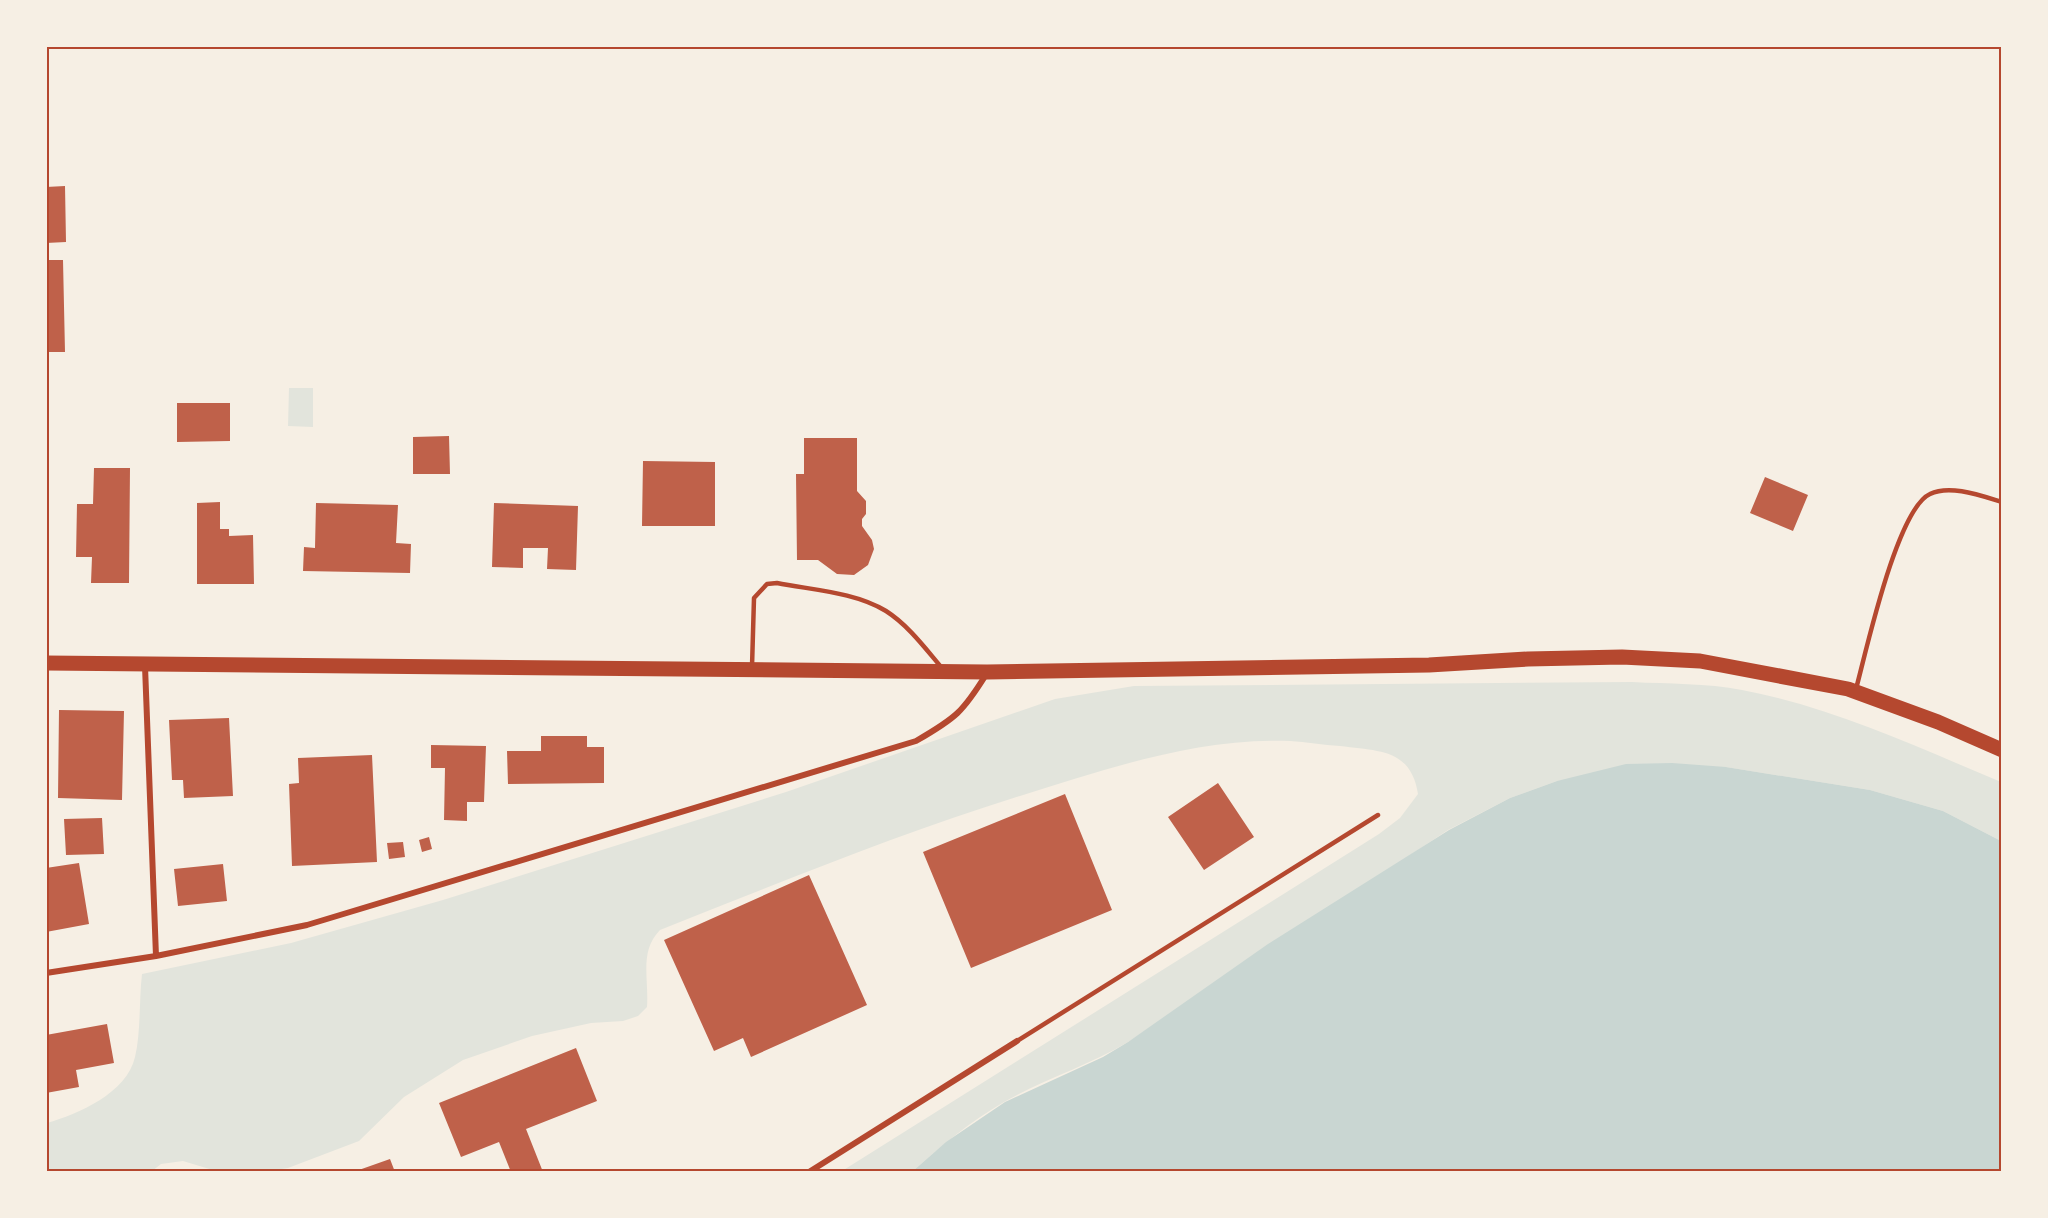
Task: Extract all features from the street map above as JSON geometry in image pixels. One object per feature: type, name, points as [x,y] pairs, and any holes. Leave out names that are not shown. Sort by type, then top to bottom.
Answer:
[{"type":"main road","points":[[46,663],[987,672],[1429,665],[1528,658],[1622,657],[1700,661],[1769,672],[1855,692],[1929,719],[2001,750]]},
{"type":"street","points":[[145,664],[156,956]]},
{"type":"street","points":[[46,973],[156,956],[308,925],[916,741],[947,723],[965,708],[987,672]]},
{"type":"street","points":[[809,1172],[1017,1041]]},
{"type":"lane","points":[[1855,692],[1900,539],[1922,500],[1937,492],[1969,492],[2001,502]]},
{"type":"lane","points":[[752,669],[754,598],[767,584],[777,584],[859,600],[886,610],[904,625],[946,672]]},
{"type":"lane","points":[[1017,1041],[1378,814]]},
{"type":"shaded area","points":[[289,388],[313,388],[313,427],[288,426]]},
{"type":"shaded area","points":[[1632,682],[1715,686],[1776,697],[1874,729],[2001,782],[2001,841],[1943,811],[1870,790],[1726,767],[1557,781],[1510,798],[1448,830],[1128,1042],[992,1109],[934,1152],[913,1171],[842,1171],[1379,834],[1400,818],[1418,794],[1414,779],[1401,760],[1380,752],[1290,741],[1222,744],[1119,766],[974,811],[839,860],[660,930],[653,938],[647,956],[647,1007],[638,1016],[623,1021],[591,1023],[532,1036],[463,1060],[404,1097],[359,1141],[288,1168],[263,1172],[216,1171],[183,1161],[161,1164],[152,1171],[47,1172],[47,1123],[73,1114],[100,1100],[122,1081],[130,1070],[138,1037],[142,974],[291,943],[443,900],[786,792],[1055,699],[1134,686]]},
{"type":"shaded area","points":[[1672,763],[1726,767],[1870,790],[1943,811],[2001,841],[2001,1171],[913,1171],[946,1142],[1005,1102],[1103,1057],[1128,1042],[1268,944],[1449,830],[1510,798],[1557,781],[1626,764]]},
{"type":"building","points":[[65,186],[66,242],[46,243],[46,187]]},
{"type":"building","points":[[46,260],[63,260],[65,352],[46,352]]},
{"type":"building","points":[[177,403],[230,403],[230,441],[177,442]]},
{"type":"building","points":[[449,436],[450,474],[413,474],[413,437]]},
{"type":"building","points":[[804,438],[857,438],[857,491],[866,501],[866,514],[862,519],[862,526],[872,540],[874,549],[868,565],[854,575],[837,574],[818,560],[797,560],[796,474],[804,474]]},
{"type":"building","points":[[643,461],[715,462],[715,526],[642,526]]},
{"type":"building","points":[[94,468],[130,468],[129,583],[91,583],[92,557],[76,557],[77,504],[93,504]]},
{"type":"building","points":[[1765,477],[1808,495],[1793,531],[1750,513]]},
{"type":"building","points":[[220,502],[220,529],[229,529],[229,536],[253,535],[254,584],[197,584],[197,503]]},
{"type":"building","points":[[316,503],[398,505],[396,543],[411,544],[410,573],[303,571],[304,547],[315,548]]},
{"type":"building","points":[[494,503],[578,506],[576,570],[547,569],[548,548],[523,548],[523,568],[492,567]]},
{"type":"building","points":[[59,710],[124,711],[122,800],[58,798]]},
{"type":"building","points":[[229,718],[233,796],[184,798],[183,780],[172,780],[169,720]]},
{"type":"building","points":[[541,736],[587,736],[587,747],[604,747],[604,783],[508,784],[507,751],[541,751]]},
{"type":"building","points":[[431,745],[486,746],[484,802],[467,802],[467,821],[444,820],[445,768],[431,768]]},
{"type":"building","points":[[372,755],[377,862],[292,866],[289,784],[299,783],[298,758]]},
{"type":"building","points":[[1218,783],[1254,837],[1204,870],[1168,817]]},
{"type":"building","points":[[1065,794],[1112,910],[971,968],[923,852]]},
{"type":"building","points":[[102,818],[104,854],[66,855],[64,819]]},
{"type":"building","points":[[429,837],[432,849],[422,852],[419,840]]},
{"type":"building","points":[[403,842],[405,857],[389,859],[387,843]]},
{"type":"building","points":[[79,863],[89,924],[46,932],[46,868]]},
{"type":"building","points":[[223,864],[227,901],[178,906],[174,869]]},
{"type":"building","points":[[809,875],[867,1005],[751,1057],[743,1038],[714,1051],[664,940]]},
{"type":"building","points":[[107,1024],[114,1063],[76,1070],[79,1087],[46,1093],[46,1035]]},
{"type":"building","points":[[576,1048],[597,1101],[526,1129],[543,1172],[511,1172],[499,1142],[461,1157],[439,1103]]},
{"type":"building","points":[[390,1159],[395,1172],[356,1172],[356,1171]]}]
